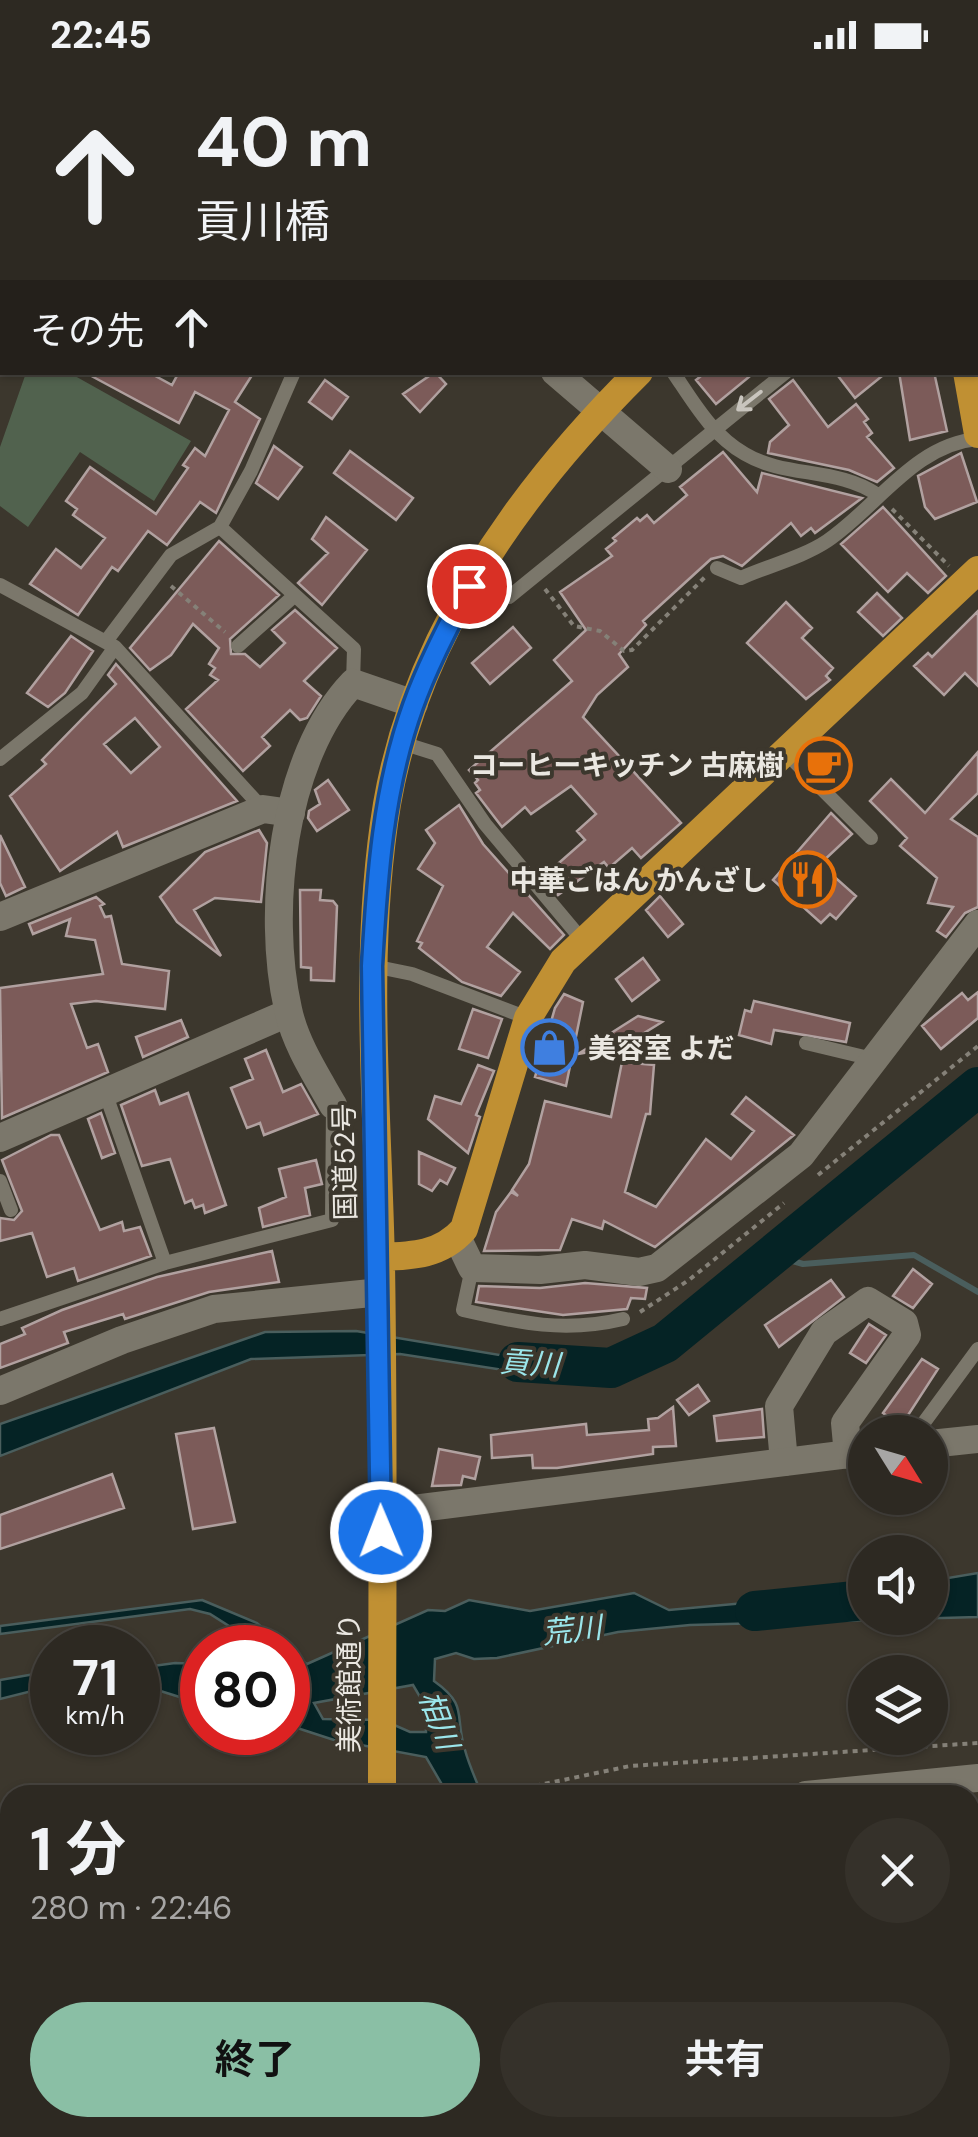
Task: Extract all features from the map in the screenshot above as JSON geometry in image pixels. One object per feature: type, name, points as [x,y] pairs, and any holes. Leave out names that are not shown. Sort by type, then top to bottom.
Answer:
[{"type":"highway","name":"国道52号","points":[[456,1237],[422,1255],[380,1257],[372,966],[386,818],[414,704],[469,586],[538,482],[635,375]]},
{"type":"highway","points":[[968,375],[978,436]]},
{"type":"highway","points":[[456,1237],[470,1214],[528,1018],[544,988],[583,941],[972,577]]},
{"type":"highway","points":[[380,1257],[381,1299]]},
{"type":"highway","name":"美術館通り","points":[[381,1299],[382,1785]]},
{"type":"street","points":[[558,375],[668,469]]},
{"type":"street","points":[[333,1105],[288,1013],[280,962],[278,891],[291,814],[336,702],[353,683],[414,704]]},
{"type":"street","points":[[0,917],[263,808],[291,814]]},
{"type":"street","points":[[456,1237],[472,1268],[540,1270],[584,1266],[639,1272],[657,1268],[801,1154],[978,924]]},
{"type":"street","points":[[0,1138],[288,1013]]},
{"type":"street","points":[[0,1392],[122,1340],[214,1308],[381,1299]]},
{"type":"street","points":[[784,1462],[779,1406],[824,1332],[868,1301],[904,1323],[907,1335],[851,1415]]},
{"type":"street","points":[[948,1442],[978,1439]]},
{"type":"street","points":[[381,1523],[848,1454]]},
{"type":"street","points":[[907,1785],[978,1778]]},
{"type":"lane","points":[[0,760],[82,694],[156,574],[181,548],[220,527],[291,375]]},
{"type":"lane","points":[[675,375],[712,430],[746,455],[846,478],[878,495]]},
{"type":"lane","points":[[469,586],[509,597],[782,375]]},
{"type":"lane","points":[[716,568],[741,578],[826,542],[878,495],[950,441],[978,436]]},
{"type":"lane","points":[[220,527],[354,649],[353,683]]},
{"type":"lane","points":[[0,584],[111,643],[263,808]]},
{"type":"lane","points":[[238,646],[294,596]]},
{"type":"lane","points":[[402,743],[437,754],[485,824],[583,941]]},
{"type":"lane","points":[[787,754],[871,838]]},
{"type":"lane","points":[[372,966],[412,974],[528,1018]]},
{"type":"lane","points":[[806,1043],[877,1060]]},
{"type":"lane","points":[[105,1092],[165,1263]]},
{"type":"lane","points":[[0,1319],[165,1263],[332,1220],[333,1105]]},
{"type":"lane","points":[[0,1180],[11,1210]]},
{"type":"lane","points":[[472,1268],[464,1310],[540,1328],[595,1326],[623,1320]]},
{"type":"lane","points":[[929,1415],[978,1348]]},
{"type":"path","points":[[878,495],[972,577]]},
{"type":"path","points":[[535,577],[574,626],[600,632],[624,651],[632,650],[716,568]]},
{"type":"path","points":[[156,574],[204,610],[238,646]]},
{"type":"path","points":[[539,1785],[630,1766],[978,1743]]},
{"type":"green space","points":[[25,375],[75,376],[191,441],[154,501],[80,452],[28,527],[0,506],[0,447]]},
{"type":"water","points":[[356,1331],[571,1367],[510,1371],[400,1354],[251,1359],[0,1456],[0,1424],[265,1332]]},
{"type":"water","points":[[978,1573],[978,1617],[948,1618],[948,1578]]},
{"type":"water","name":"相川","points":[[634,1593],[669,1610],[779,1600],[831,1613],[848,1610],[848,1621],[690,1625],[618,1632],[497,1658],[474,1659],[456,1653],[435,1659],[434,1681],[456,1705],[465,1750],[478,1785],[442,1785],[426,1757],[310,1732],[310,1663],[428,1610],[445,1611],[469,1600],[530,1611]],"holes":[[[413,1685],[426,1707],[426,1732],[410,1732],[383,1720],[323,1719],[314,1703]]]},
{"type":"water","points":[[202,1600],[259,1625],[227,1625],[210,1614],[190,1609],[68,1625],[30,1625],[30,1630],[0,1634],[0,1626]]},
{"type":"water","points":[[180,1663],[180,1697],[160,1691],[160,1665]]},
{"type":"water","points":[[30,1675],[30,1692],[0,1699],[0,1680]]},
{"type":"building","points":[[90,375],[154,375],[172,385],[177,375],[252,375],[235,402],[260,419],[216,513],[200,502],[167,545],[148,531],[118,571],[112,567],[78,615],[30,584],[56,549],[81,568],[105,538],[73,515],[77,509],[66,501],[90,467],[156,514],[188,468],[183,465],[195,448],[205,456],[229,410],[195,392],[179,423]]},
{"type":"building","points":[[431,375],[438,375],[446,384],[420,412],[403,394]]},
{"type":"building","points":[[702,375],[751,375],[716,404],[696,380]]},
{"type":"building","points":[[837,375],[883,375],[855,398]]},
{"type":"building","points":[[899,375],[935,375],[947,431],[910,440]]},
{"type":"building","points":[[325,380],[348,397],[332,419],[309,402]]},
{"type":"building","points":[[793,380],[828,427],[856,404],[868,419],[864,422],[872,433],[867,437],[894,468],[877,482],[849,470],[768,453],[770,442],[789,425],[769,399]]},
{"type":"building","points":[[274,446],[302,467],[278,499],[256,483]]},
{"type":"building","points":[[350,451],[413,498],[396,520],[334,473]]},
{"type":"building","points":[[723,452],[757,492],[762,473],[862,498],[815,533],[811,528],[801,536],[791,523],[742,566],[723,556],[711,559],[643,621],[646,625],[619,654],[628,667],[597,695],[583,717],[681,823],[641,858],[632,848],[609,868],[604,862],[558,895],[543,877],[585,840],[577,831],[596,814],[571,786],[531,814],[525,807],[502,827],[476,793],[480,790],[475,783],[478,780],[469,770],[572,681],[554,660],[586,630],[560,592],[612,556],[606,549],[616,541],[613,538],[637,518],[640,521],[647,515],[654,523],[687,495],[680,487]]},
{"type":"building","points":[[961,453],[977,502],[935,519],[925,507],[918,476]]},
{"type":"building","points":[[883,507],[946,576],[928,593],[907,573],[888,592],[841,544]]},
{"type":"building","points":[[326,517],[367,550],[322,605],[298,583],[328,553],[312,539]]},
{"type":"building","points":[[219,541],[279,595],[230,639],[231,654],[245,654],[260,667],[285,643],[272,630],[295,610],[337,648],[304,681],[321,696],[307,718],[300,720],[290,710],[262,737],[270,746],[243,771],[186,709],[218,680],[210,675],[215,668],[209,664],[219,648],[193,624],[171,655],[150,670],[130,648]]},
{"type":"building","points":[[877,593],[902,618],[883,636],[858,612]]},
{"type":"building","points":[[786,602],[812,628],[802,638],[833,668],[826,676],[830,680],[806,699],[747,643]]},
{"type":"building","points":[[978,611],[978,686],[965,673],[944,695],[914,666],[928,653],[932,657]]},
{"type":"building","points":[[513,627],[531,648],[490,684],[472,663]]},
{"type":"building","points":[[71,636],[93,651],[65,693],[48,707],[27,693]]},
{"type":"building","points":[[116,664],[237,801],[123,847],[117,832],[60,871],[10,796],[46,764],[42,760],[116,684],[108,675]],"holes":[[[135,718],[160,747],[131,773],[104,744]]]},
{"type":"building","points":[[831,749],[844,763],[828,780],[809,761],[821,751],[825,755]]},
{"type":"building","points":[[978,752],[978,793],[951,819],[978,837],[978,907],[965,913],[946,937],[937,931],[953,907],[928,903],[937,878],[900,846],[907,838],[870,801],[891,779],[925,813]]},
{"type":"building","points":[[328,780],[349,810],[317,831],[308,818],[309,811],[320,804],[315,790]]},
{"type":"building","points":[[459,805],[483,844],[564,935],[550,949],[513,913],[487,947],[520,972],[501,996],[462,982],[419,948],[422,943],[417,941],[443,886],[418,869],[435,843],[426,830]]},
{"type":"building","points":[[831,813],[852,834],[820,864],[856,896],[836,919],[830,914],[821,923],[773,880]]},
{"type":"building","points":[[259,830],[267,843],[261,902],[215,898],[194,910],[221,956],[177,922],[160,897],[205,852]]},
{"type":"building","points":[[0,835],[25,887],[6,896],[0,883]]},
{"type":"building","points":[[300,890],[321,890],[320,900],[333,901],[337,906],[334,981],[311,980],[311,968],[301,967]]},
{"type":"building","points":[[660,896],[683,924],[668,937],[646,910]]},
{"type":"building","points":[[96,897],[104,904],[100,906],[105,917],[111,916],[122,964],[169,971],[165,1009],[96,1001],[71,1004],[87,1048],[98,1044],[108,1072],[2,1118],[0,988],[103,974],[95,940],[66,936],[70,919],[33,934],[29,924]]},
{"type":"building","points":[[643,958],[659,980],[632,1001],[616,979]]},
{"type":"building","points":[[978,992],[978,1018],[941,1049],[922,1026],[962,993],[968,1000]]},
{"type":"building","points":[[564,994],[583,1002],[566,1086],[535,1077],[555,1008]]},
{"type":"building","points":[[754,1001],[850,1023],[846,1042],[774,1030],[771,1044],[739,1035],[745,1010],[751,1012]]},
{"type":"building","points":[[473,1009],[502,1019],[488,1058],[459,1049]]},
{"type":"building","points":[[638,1016],[662,1022],[641,1035],[645,1042],[578,1054]]},
{"type":"building","points":[[181,1020],[188,1037],[143,1057],[136,1037]]},
{"type":"building","points":[[266,1050],[283,1092],[301,1084],[318,1114],[264,1135],[260,1123],[247,1128],[231,1088],[253,1079],[245,1059]]},
{"type":"building","points":[[622,1062],[654,1065],[650,1114],[646,1114],[625,1192],[656,1207],[706,1139],[731,1159],[754,1131],[732,1114],[746,1097],[794,1135],[655,1247],[604,1221],[602,1229],[572,1219],[560,1250],[484,1251],[496,1212],[511,1192],[518,1196],[512,1190],[529,1164],[545,1101],[611,1117]]},
{"type":"building","points":[[478,1065],[494,1071],[476,1115],[480,1117],[468,1153],[428,1119],[435,1096],[461,1104]]},
{"type":"building","points":[[155,1090],[160,1104],[188,1093],[226,1205],[205,1213],[203,1205],[195,1208],[192,1200],[185,1203],[170,1159],[142,1166],[121,1105]]},
{"type":"building","points":[[101,1113],[115,1153],[102,1158],[88,1119]]},
{"type":"building","points":[[51,1135],[59,1135],[100,1230],[122,1222],[124,1231],[140,1227],[151,1256],[78,1281],[74,1268],[47,1277],[32,1233],[0,1241],[0,1218],[14,1220],[22,1211],[2,1160]]},
{"type":"building","points":[[419,1152],[455,1168],[447,1184],[440,1180],[432,1191],[419,1184]]},
{"type":"building","points":[[316,1160],[322,1184],[305,1188],[310,1215],[263,1227],[259,1208],[286,1197],[279,1169]]},
{"type":"building","points":[[272,1251],[279,1282],[209,1292],[125,1319],[123,1314],[64,1332],[68,1343],[0,1368],[0,1344],[25,1334],[22,1328],[62,1310],[157,1277]]},
{"type":"building","points":[[913,1269],[932,1284],[913,1308],[893,1296]]},
{"type":"building","points":[[831,1280],[844,1297],[779,1347],[765,1325]]},
{"type":"building","points":[[585,1283],[647,1288],[645,1299],[631,1298],[627,1309],[563,1315],[476,1302],[479,1286],[540,1288]]},
{"type":"building","points":[[869,1324],[886,1335],[866,1363],[850,1353]]},
{"type":"building","points":[[922,1359],[938,1369],[908,1415],[883,1413]]},
{"type":"building","points":[[698,1385],[709,1401],[689,1415],[677,1400]]},
{"type":"building","points":[[673,1407],[676,1446],[653,1447],[653,1454],[557,1468],[533,1468],[532,1455],[492,1458],[491,1435],[586,1424],[587,1435],[649,1430],[648,1419],[658,1418]]},
{"type":"building","points":[[762,1409],[764,1437],[717,1441],[714,1416]]},
{"type":"building","points":[[214,1428],[235,1522],[193,1529],[176,1434]]},
{"type":"building","points":[[439,1449],[480,1457],[475,1479],[463,1476],[461,1485],[432,1486]]},
{"type":"building","points":[[112,1474],[124,1508],[0,1549],[0,1515]]},
{"type":"waterway","name":"貢川","points":[[518,1362],[611,1368],[665,1343],[978,1087]]},
{"type":"waterway","points":[[772,1255],[803,1264],[914,1255],[978,1292]]},
{"type":"waterway","name":"荒川","points":[[755,1611],[848,1602]]},
{"type":"place","name":"コーヒーキッチン 古麻樹","points":[[823,765]]},
{"type":"place","name":"中華ごはん かんざし","points":[[807,880]]},
{"type":"place","name":"美容室 よだ","points":[[549,1048]]},
{"type":"route","points":[[381,1532],[380,1257],[372,966],[377,884],[388,802],[414,704],[469,586]]}]
